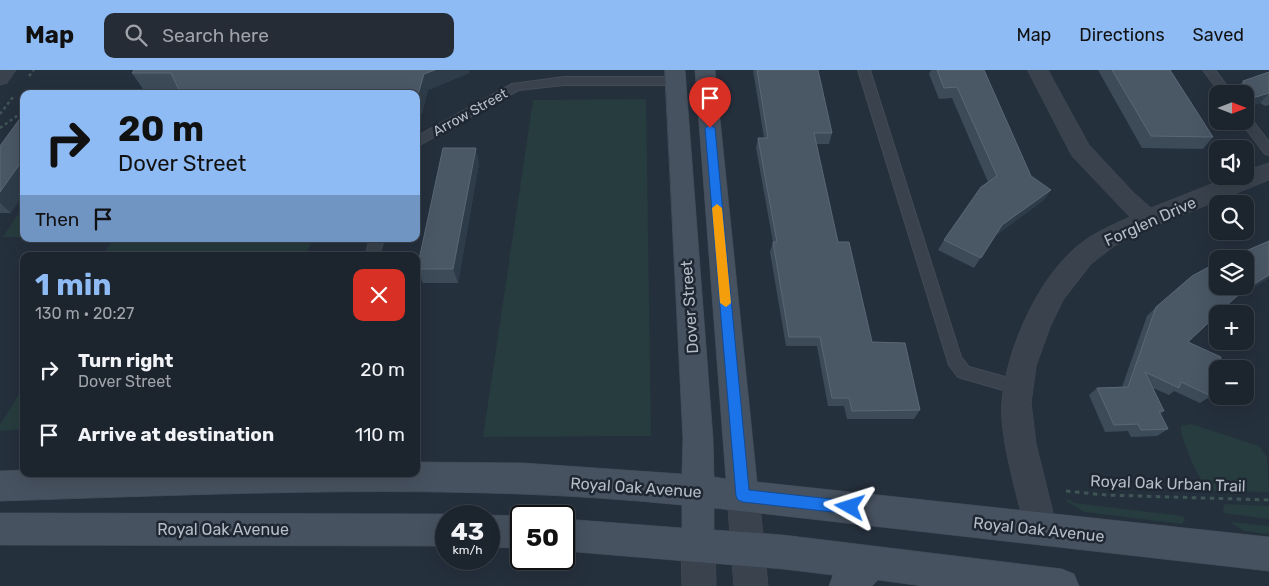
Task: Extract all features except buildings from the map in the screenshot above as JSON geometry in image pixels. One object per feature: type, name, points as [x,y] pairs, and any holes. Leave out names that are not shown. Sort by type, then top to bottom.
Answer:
[{"type":"main road","points":[[705,70],[743,496]]},
{"type":"main road","name":"Dover Street","points":[[675,76],[698,439],[698,544]]},
{"type":"main road","name":"Royal Oak Avenue","points":[[0,486],[254,477]]},
{"type":"main road","name":"Royal Oak Avenue","points":[[420,477],[523,478],[698,491],[1269,554]]},
{"type":"main road","name":"Royal Oak Avenue","points":[[0,529],[435,530]]},
{"type":"main road","points":[[575,536],[747,549],[1062,586]]},
{"type":"main road","points":[[846,586],[872,564]]},
{"type":"street","points":[[0,78],[6,70]]},
{"type":"street","points":[[1038,70],[1080,150],[1125,199],[1148,219]]},
{"type":"street","name":"Forglen Drive","points":[[1041,529],[1017,422],[1017,387],[1036,327],[1053,293],[1064,276],[1082,257],[1105,239],[1148,219],[1269,171]]},
{"type":"street","points":[[743,496],[751,586]]},
{"type":"street","points":[[698,544],[699,586]]},
{"type":"lane","points":[[864,70],[954,360],[964,372],[1017,387]]},
{"type":"lane","points":[[1209,70],[1220,85]]},
{"type":"lane","name":"Arrow Street","points":[[420,141],[516,87],[564,82],[675,76]]},
{"type":"lane","points":[[1253,130],[1269,151]]},
{"type":"path","points":[[0,128],[20,114]]},
{"type":"path","name":"Royal Oak Urban Trail","points":[[1066,491],[1106,495],[1269,500]]},
{"type":"green space","points":[[646,99],[651,436],[483,437],[533,100]]},
{"type":"green space","points":[[20,211],[20,237],[3,237]]},
{"type":"green space","points":[[111,242],[312,242],[307,252],[105,252]]},
{"type":"green space","points":[[20,392],[20,429],[0,431],[0,425]]},
{"type":"green space","points":[[1191,424],[1259,446],[1267,457],[1269,492],[1212,491],[1197,472],[1181,433],[1181,426]]},
{"type":"green space","points":[[1069,499],[1074,503],[1183,516],[1185,520],[1182,524],[1085,512],[1066,501]]},
{"type":"green space","points":[[1224,504],[1269,506],[1269,519],[1223,513]]},
{"type":"green space","points":[[1230,522],[1269,526],[1269,534],[1244,531]]},
{"type":"slow traffic","points":[[717,208],[726,303]]},
{"type":"route","points":[[710,128],[743,496],[850,507]]}]
